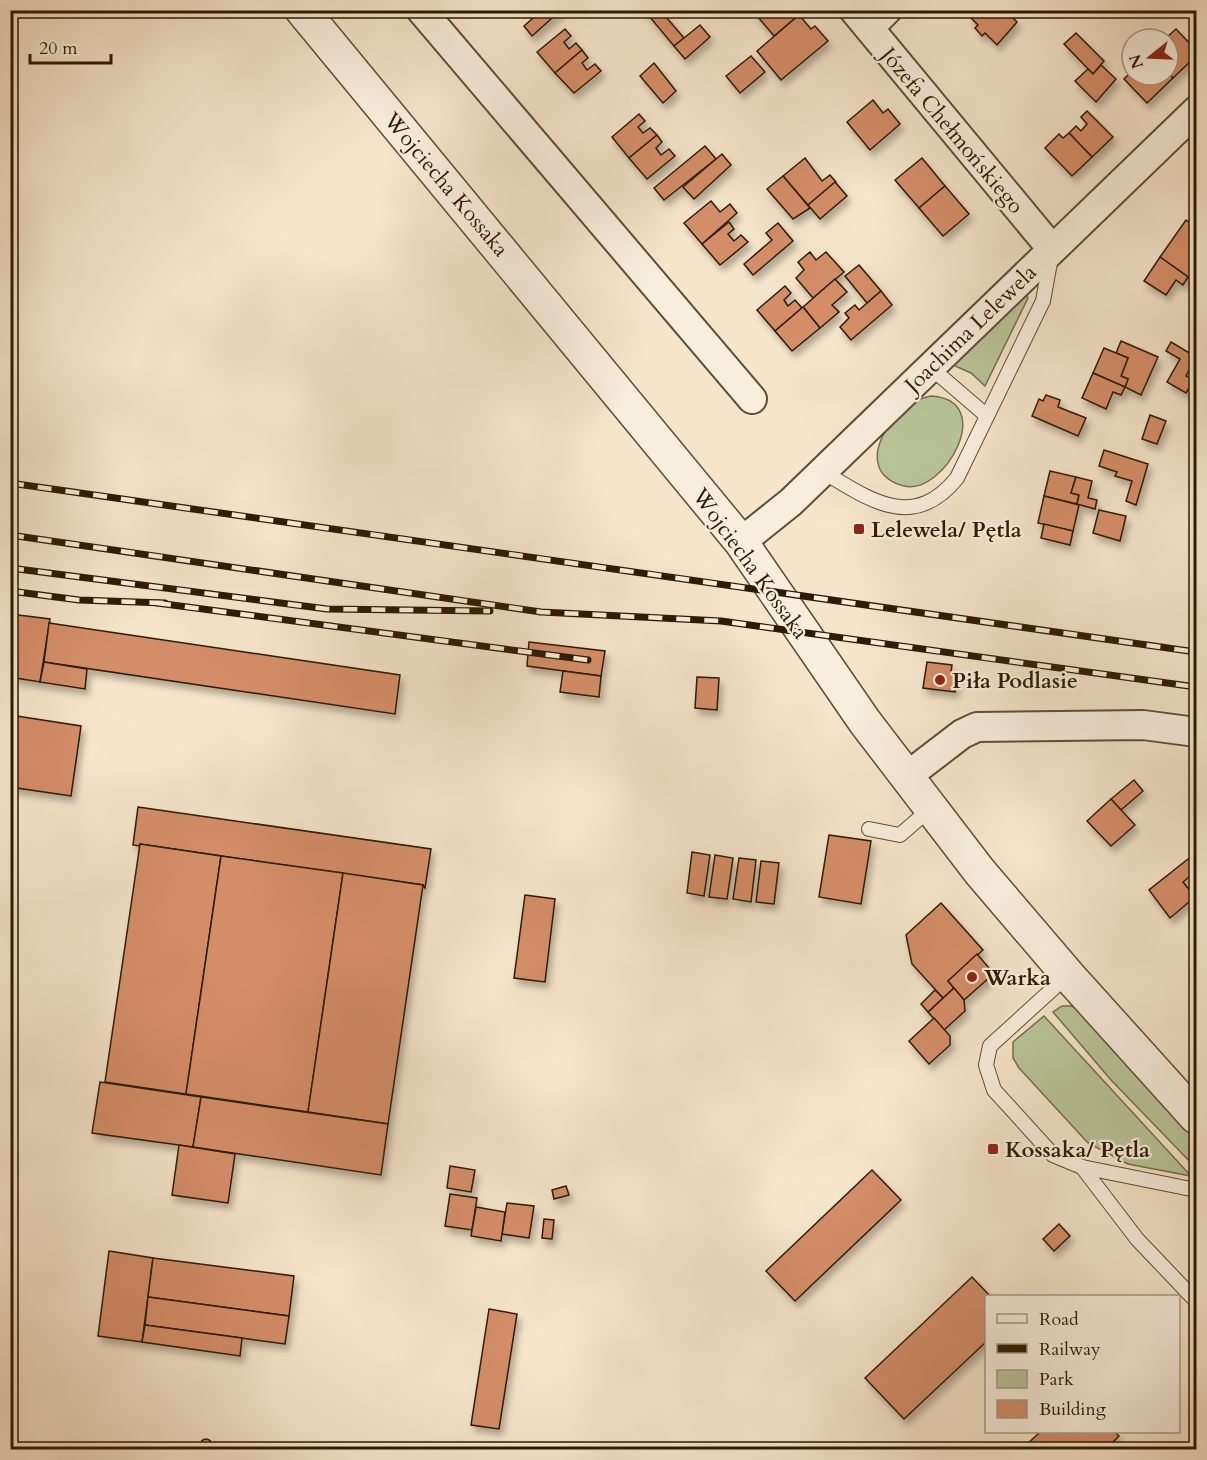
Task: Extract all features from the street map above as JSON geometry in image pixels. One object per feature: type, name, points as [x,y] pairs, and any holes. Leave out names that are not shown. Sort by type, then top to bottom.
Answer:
[{"type":"street","name":"Wojciecha Kossaka","points":[[302,10],[741,542],[812,647],[930,809],[1068,975],[1197,1117]]},
{"type":"street","points":[[421,10],[752,399]]},
{"type":"street","name":"Józefa Chełmońskiego","points":[[870,16],[1052,249]]},
{"type":"street","name":"Joachima Lelewela","points":[[741,542],[791,502],[1197,111]]},
{"type":"street","points":[[906,777],[962,734],[978,727],[1143,725],[1197,732]]},
{"type":"lane","points":[[822,471],[878,502],[894,507],[924,506],[945,492],[957,478],[1042,301],[1052,249]]},
{"type":"lane","points":[[930,367],[987,416]]},
{"type":"lane","points":[[869,829],[900,835],[930,809]]},
{"type":"lane","points":[[1068,975],[990,1046],[986,1065],[994,1090],[1053,1155],[1082,1167],[1197,1190]]},
{"type":"lane","points":[[1082,1167],[1137,1239],[1197,1301]]},
{"type":"green space","points":[[1026,294],[1028,298],[985,386],[971,373],[955,366],[953,363]]},
{"type":"green space","points":[[931,396],[951,401],[961,413],[962,429],[958,446],[948,463],[935,477],[919,485],[904,486],[887,478],[879,466],[877,453],[882,438],[891,423],[903,410]]},
{"type":"green space","points":[[1062,1006],[1072,1006],[1080,1012],[1196,1140],[1196,1168],[1111,1080],[1053,1012]]},
{"type":"green space","points":[[1044,1016],[1191,1176],[1128,1164],[1088,1143],[1019,1068],[1013,1058],[1013,1042]]},
{"type":"building","points":[[542,10],[561,10],[532,36],[524,26]]},
{"type":"building","points":[[644,10],[660,10],[684,38],[674,46]]},
{"type":"building","points":[[752,10],[795,10],[799,15],[774,36]]},
{"type":"building","points":[[975,10],[997,10],[1001,15],[1006,11],[1017,22],[997,45],[985,33],[982,36],[975,28],[978,25],[969,16]]},
{"type":"building","points":[[799,15],[811,29],[815,26],[828,41],[781,80],[757,51]]},
{"type":"building","points":[[700,25],[710,37],[685,59],[674,46]]},
{"type":"building","points":[[565,29],[571,36],[564,42],[569,49],[576,43],[582,50],[555,73],[537,52]]},
{"type":"building","points":[[1076,33],[1104,61],[1093,74],[1064,44]]},
{"type":"building","points":[[1180,33],[1196,50],[1196,56],[1180,71]]},
{"type":"building","points":[[582,50],[588,58],[582,63],[587,70],[595,64],[601,71],[574,93],[555,73]]},
{"type":"building","points":[[751,56],[765,72],[740,93],[726,76]]},
{"type":"building","points":[[654,63],[676,91],[663,103],[640,76]]},
{"type":"building","points":[[1101,65],[1116,79],[1096,102],[1075,81],[1088,69],[1093,74]]},
{"type":"building","points":[[1132,87],[1164,87],[1147,103]]},
{"type":"building","points":[[873,100],[883,113],[888,109],[900,124],[870,150],[847,122]]},
{"type":"building","points":[[1087,111],[1113,137],[1092,157],[1069,133],[1076,126],[1081,131],[1087,124],[1081,117]]},
{"type":"building","points":[[639,114],[645,121],[638,127],[643,133],[650,128],[657,135],[629,158],[612,137]]},
{"type":"building","points":[[1069,133],[1092,157],[1072,176],[1045,148],[1059,134],[1063,138]]},
{"type":"building","points":[[657,135],[662,142],[656,148],[661,155],[669,149],[675,156],[647,179],[629,158]]},
{"type":"building","points":[[705,146],[716,159],[664,200],[654,188]]},
{"type":"building","points":[[722,154],[731,165],[694,199],[683,187]]},
{"type":"building","points":[[805,158],[822,181],[830,175],[836,182],[808,205],[783,176]]},
{"type":"building","points":[[922,158],[945,186],[919,208],[895,180]]},
{"type":"building","points":[[783,176],[810,208],[793,219],[767,189]]},
{"type":"building","points":[[835,182],[847,196],[820,219],[808,205]]},
{"type":"building","points":[[945,186],[969,214],[943,236],[919,208]]},
{"type":"building","points":[[711,201],[720,212],[730,204],[737,213],[702,244],[684,223]]},
{"type":"building","points":[[1186,220],[1196,227],[1196,277],[1194,281],[1160,257]]},
{"type":"building","points":[[729,222],[734,229],[728,234],[734,241],[741,235],[748,242],[720,265],[702,244]]},
{"type":"building","points":[[778,223],[793,241],[753,275],[744,264],[772,240],[766,233]]},
{"type":"building","points":[[810,252],[816,260],[826,252],[844,272],[813,298],[796,278],[804,270],[798,262]]},
{"type":"building","points":[[1160,257],[1188,277],[1183,285],[1176,280],[1166,295],[1144,281]]},
{"type":"building","points":[[859,265],[881,291],[867,303],[845,276]]},
{"type":"building","points":[[835,279],[847,292],[832,305],[839,312],[820,328],[803,307]]},
{"type":"building","points":[[785,286],[791,293],[784,300],[788,306],[795,300],[802,308],[775,331],[757,310]]},
{"type":"building","points":[[881,291],[892,305],[851,340],[840,327],[849,318],[845,313],[855,305],[859,310]]},
{"type":"building","points":[[803,307],[820,328],[792,351],[775,331]]},
{"type":"building","points":[[1121,341],[1158,357],[1141,395],[1125,387],[1128,379],[1121,376],[1128,358],[1116,353]]},
{"type":"building","points":[[1171,342],[1196,357],[1186,376],[1194,380],[1186,393],[1167,382],[1180,359],[1166,351]]},
{"type":"building","points":[[1104,348],[1128,358],[1121,376],[1128,379],[1125,387],[1093,373]]},
{"type":"building","points":[[1093,373],[1125,387],[1121,395],[1113,392],[1106,409],[1082,398]]},
{"type":"building","points":[[1046,395],[1060,400],[1058,407],[1086,418],[1078,436],[1032,416],[1039,399],[1043,401]]},
{"type":"building","points":[[1150,415],[1166,421],[1157,444],[1142,439]]},
{"type":"building","points":[[1104,450],[1148,464],[1136,505],[1126,501],[1132,481],[1115,476],[1117,472],[1099,466]]},
{"type":"building","points":[[1050,471],[1076,477],[1071,493],[1079,495],[1077,504],[1044,496]]},
{"type":"building","points":[[1076,477],[1092,481],[1088,498],[1097,500],[1095,509],[1077,504],[1079,495],[1071,493]]},
{"type":"building","points":[[1044,496],[1079,505],[1073,531],[1038,523]]},
{"type":"building","points":[[1099,510],[1126,516],[1120,541],[1093,533]]},
{"type":"building","points":[[1044,524],[1073,531],[1070,545],[1041,538]]},
{"type":"building","points":[[10,614],[50,619],[40,682],[10,677]]},
{"type":"building","points":[[49,623],[400,675],[395,714],[44,662]]},
{"type":"building","points":[[529,642],[605,651],[601,676],[527,666]]},
{"type":"building","points":[[44,662],[87,669],[85,689],[40,682]]},
{"type":"building","name":"Piła Podlasie","points":[[927,662],[952,665],[951,672],[957,673],[955,692],[923,688]]},
{"type":"building","points":[[563,671],[601,676],[599,697],[560,692]]},
{"type":"building","points":[[697,677],[719,678],[717,710],[695,708]]},
{"type":"building","points":[[10,715],[81,726],[71,796],[10,787]]},
{"type":"building","points":[[1134,780],[1143,791],[1121,810],[1111,799]]},
{"type":"building","points":[[1111,799],[1135,825],[1111,846],[1087,821]]},
{"type":"building","points":[[138,807],[431,849],[425,888],[423,885],[140,844],[139,846],[133,845]]},
{"type":"building","points":[[829,835],[871,841],[861,904],[819,897]]},
{"type":"building","points":[[140,844],[221,856],[186,1094],[105,1082]]},
{"type":"building","points":[[692,852],[710,855],[704,896],[687,893]]},
{"type":"building","points":[[715,855],[733,858],[727,899],[709,897]]},
{"type":"building","points":[[1193,855],[1196,860],[1196,871],[1183,882],[1195,897],[1170,918],[1149,890]]},
{"type":"building","points":[[221,856],[343,873],[308,1112],[186,1094]]},
{"type":"building","points":[[739,858],[756,860],[751,902],[733,899]]},
{"type":"building","points":[[761,861],[779,863],[774,904],[756,902]]},
{"type":"building","points":[[343,873],[423,885],[388,1124],[308,1112]]},
{"type":"building","points":[[525,895],[555,899],[545,982],[514,978]]},
{"type":"building","points":[[941,903],[983,950],[948,981],[954,988],[943,998],[912,964],[906,935]]},
{"type":"building","points":[[977,954],[989,968],[989,978],[964,1000],[948,981]]},
{"type":"building","points":[[954,988],[964,1000],[965,1011],[944,1030],[928,1012]]},
{"type":"building","points":[[935,990],[943,998],[928,1012],[921,1004]]},
{"type":"building","points":[[934,1018],[950,1036],[950,1045],[929,1064],[909,1041]]},
{"type":"building","points":[[100,1082],[201,1097],[193,1147],[92,1133]]},
{"type":"building","points":[[201,1097],[388,1124],[381,1175],[193,1147]]},
{"type":"building","points":[[179,1145],[235,1154],[228,1203],[172,1195]]},
{"type":"building","points":[[450,1166],[475,1170],[471,1192],[447,1188]]},
{"type":"building","points":[[872,1170],[901,1200],[795,1301],[766,1271]]},
{"type":"building","points":[[566,1186],[569,1195],[554,1199],[552,1190]]},
{"type":"building","points":[[450,1194],[477,1198],[472,1230],[445,1226]]},
{"type":"building","points":[[507,1203],[534,1206],[529,1238],[502,1234]]},
{"type":"building","points":[[476,1207],[505,1212],[501,1241],[471,1236]]},
{"type":"building","points":[[544,1219],[554,1220],[552,1239],[542,1238]]},
{"type":"building","points":[[1059,1224],[1070,1236],[1054,1251],[1043,1239]]},
{"type":"building","points":[[109,1251],[153,1258],[142,1342],[98,1336]]},
{"type":"building","points":[[153,1258],[294,1276],[289,1316],[148,1297]]},
{"type":"building","points":[[972,1277],[989,1295],[985,1295],[985,1343],[904,1419],[865,1378]]},
{"type":"building","points":[[148,1297],[289,1316],[285,1344],[145,1325]]},
{"type":"building","points":[[489,1309],[517,1314],[499,1429],[471,1425]]},
{"type":"building","points":[[145,1325],[242,1338],[240,1356],[142,1342]]},
{"type":"building","points":[[1039,1433],[1116,1433],[1119,1436],[1105,1450],[1021,1450]]},
{"type":"building","points":[[208,1439],[211,1440],[211,1450],[204,1451],[201,1450],[200,1443],[201,1440]]},
{"type":"railway","points":[[10,483],[1196,652]]},
{"type":"railway","points":[[10,535],[541,612],[721,621],[1196,687]]},
{"type":"railway","points":[[10,568],[327,609],[490,611]]},
{"type":"railway","points":[[10,591],[79,600],[165,603]]},
{"type":"railway","points":[[157,603],[588,660]]},
{"type":"place","name":"Lelewela/ Pętla","points":[[859,529]]},
{"type":"place","name":"Piła Podlasie","points":[[940,680]]},
{"type":"place","name":"Warka","points":[[972,977]]},
{"type":"place","name":"Kossaka/ Pętla","points":[[993,1149]]}]
